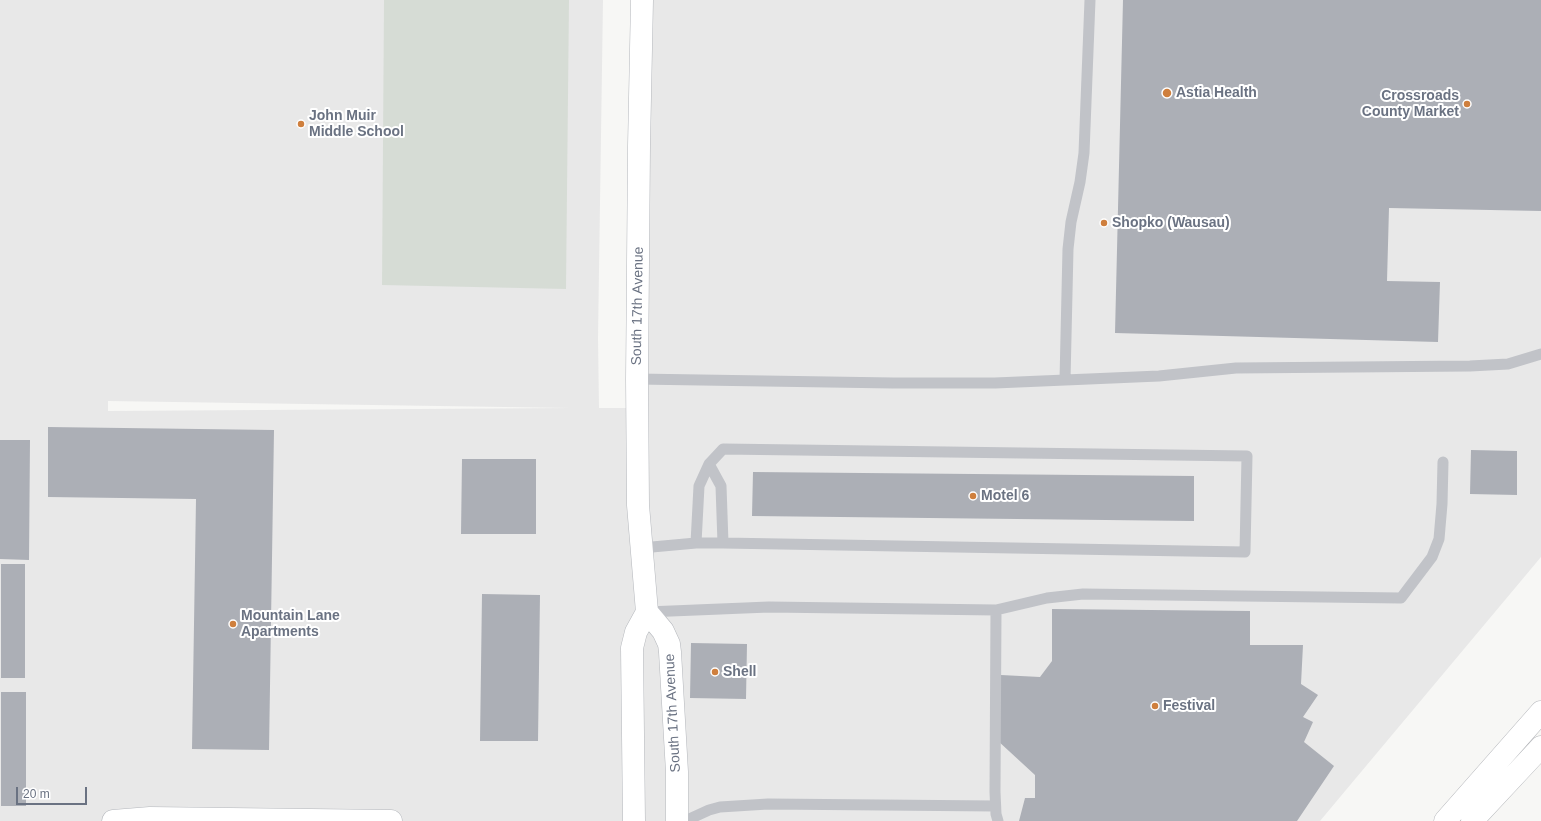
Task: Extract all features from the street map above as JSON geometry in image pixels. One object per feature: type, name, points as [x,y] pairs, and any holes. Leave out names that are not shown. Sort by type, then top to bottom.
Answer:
[{"type":"main road","name":"South 17th Avenue","points":[[642,0],[639,146],[637,477],[641,548],[647,612],[663,631],[669,644],[673,698],[677,821]]},
{"type":"main road","points":[[634,821],[632,648],[636,632],[647,612]]},
{"type":"main road","points":[[1445,821],[1541,712]]},
{"type":"main road","points":[[1472,821],[1541,747]]},
{"type":"main road","points":[[113,821],[150,818],[391,821]]},
{"type":"lane","points":[[1065,380],[1068,249],[1071,222],[1080,182],[1083,160],[1090,0]]},
{"type":"lane","points":[[637,379],[954,384],[1159,376],[1236,368],[1492,365],[1508,364],[1541,354]]},
{"type":"lane","points":[[641,548],[696,543],[723,543],[1245,552],[1247,456],[723,449],[709,464],[699,486],[696,543]]},
{"type":"lane","points":[[647,612],[769,607],[996,610],[1047,598],[1083,594],[1400,598],[1432,557],[1439,539],[1443,462]]},
{"type":"lane","points":[[709,464],[722,486],[723,543]]},
{"type":"lane","points":[[996,610],[995,806],[998,821]]},
{"type":"lane","points":[[685,821],[709,810],[720,807],[768,804],[995,806]]},
{"type":"shaded area","points":[[0,0],[603,0],[598,338],[599,408],[634,408],[642,0],[1541,0],[1541,557],[1320,821],[0,821]],"holes":[[[108,401],[571,408],[108,411]]]},
{"type":"shaded area","points":[[384,0],[569,0],[566,289],[382,285]]},
{"type":"building","points":[[1123,0],[1541,0],[1541,211],[1389,208],[1387,281],[1440,282],[1438,342],[1115,333]]},
{"type":"building","name":"Mountain Lane Apartments","points":[[48,427],[274,430],[269,750],[192,749],[196,499],[48,497]]},
{"type":"building","points":[[0,440],[30,440],[29,560],[0,559]]},
{"type":"building","points":[[1471,450],[1517,451],[1517,495],[1470,494]]},
{"type":"building","points":[[462,459],[536,459],[536,534],[461,534]]},
{"type":"building","name":"Motel 6","points":[[753,472],[1194,476],[1194,521],[752,516]]},
{"type":"building","points":[[1,564],[25,564],[25,678],[1,678]]},
{"type":"building","points":[[482,594],[540,595],[538,741],[480,741]]},
{"type":"building","name":"Festival","points":[[1052,609],[1250,611],[1250,645],[1303,645],[1301,684],[1318,695],[1303,717],[1313,722],[1304,742],[1334,766],[1297,821],[1019,821],[1025,798],[1035,798],[1035,775],[997,740],[1001,675],[1040,677],[1052,661]]},
{"type":"building","points":[[691,643],[747,644],[746,699],[690,698]]},
{"type":"building","points":[[1,692],[26,692],[26,806],[1,806]]},
{"type":"place","name":"Astia Health","points":[[1167,93]]},
{"type":"place","name":"Crossroads County Market","points":[[1467,104]]},
{"type":"place","name":"John Muir Middle School","points":[[301,124]]},
{"type":"place","name":"Shopko (Wausau)","points":[[1104,223]]},
{"type":"place","name":"Motel 6","points":[[973,496]]},
{"type":"place","name":"Mountain Lane Apartments","points":[[233,624]]},
{"type":"place","name":"Shell","points":[[715,672]]},
{"type":"place","name":"Festival","points":[[1155,706]]}]
